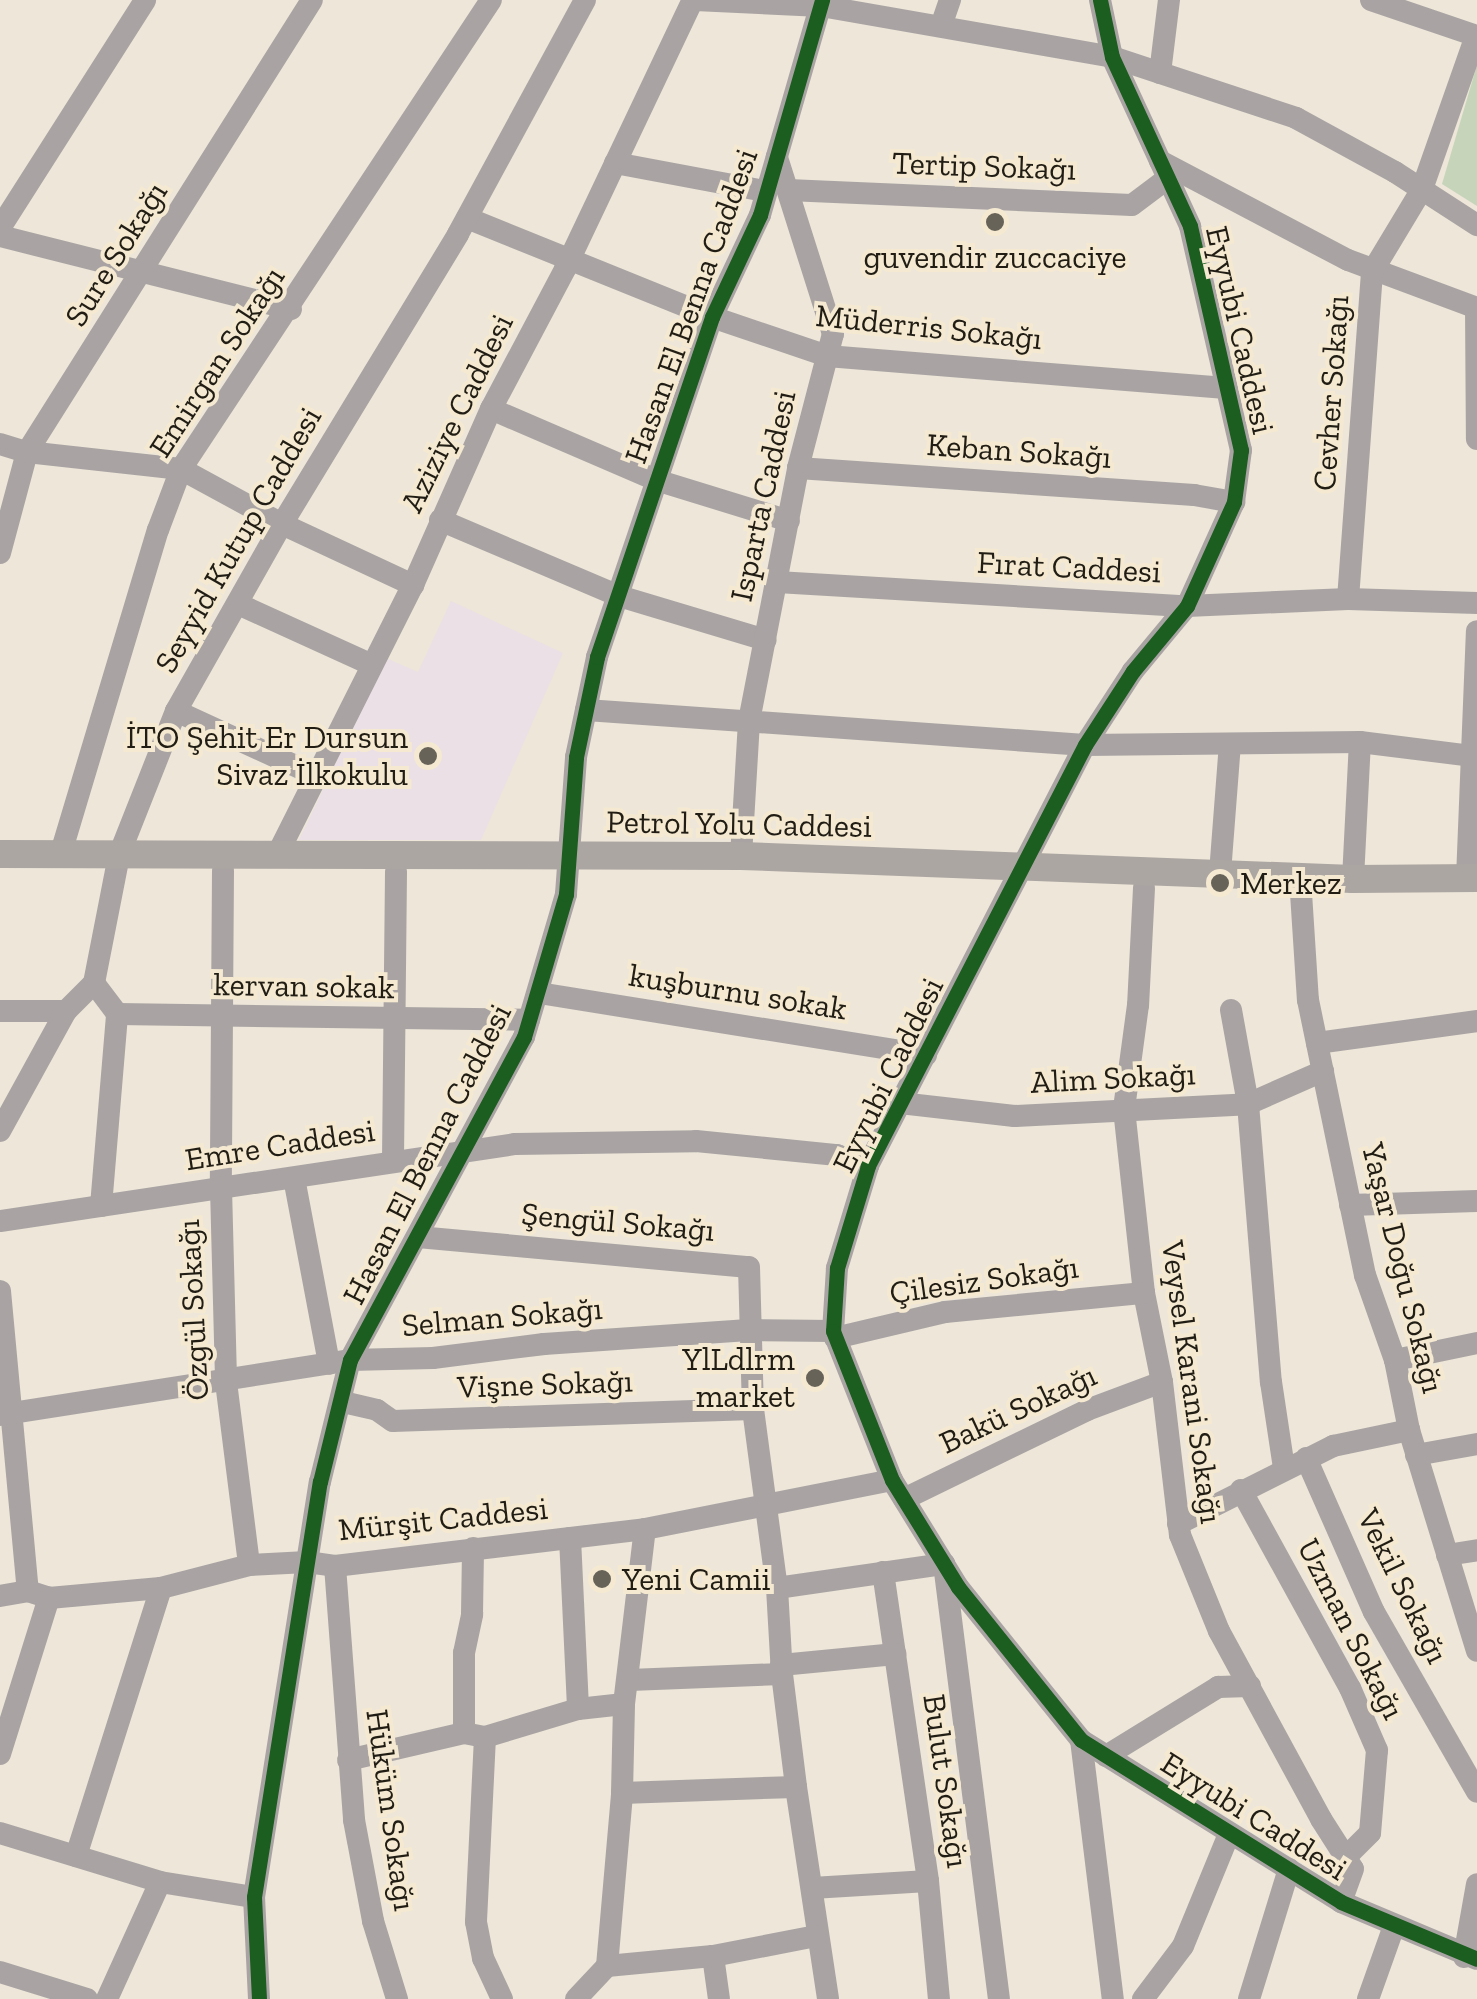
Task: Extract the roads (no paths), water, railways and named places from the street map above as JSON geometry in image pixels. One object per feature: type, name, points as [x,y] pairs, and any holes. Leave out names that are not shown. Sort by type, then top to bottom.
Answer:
[{"type":"main road","name":"Petrol Yolu Caddesi","points":[[0,873],[278,853],[1021,875],[1220,873],[1474,884]]},
{"type":"main road","name":"Petrol Yolu Caddesi","points":[[0,854],[223,871],[396,872],[740,856],[1021,875],[1144,888],[1301,893],[1474,884]]},
{"type":"street","points":[[0,228],[145,0]]},
{"type":"street","name":"Sure Sokağı","points":[[0,553],[27,452],[312,0]]},
{"type":"street","name":"Emirgan Sokağı","points":[[60,856],[158,530],[181,469],[492,0]]},
{"type":"street","name":"Seyyid Kutup Caddesi","points":[[94,983],[118,863],[176,711],[282,524],[467,218],[585,0]]},
{"type":"street","points":[[694,0],[821,3],[1112,57],[1296,118],[1422,189],[1477,225]]},
{"type":"street","name":"Aziziye Caddesi","points":[[278,853],[413,585],[492,409],[694,0]]},
{"type":"street","points":[[942,26],[950,0]]},
{"type":"street","name":"Eyyubi Caddesi","points":[[1100,0],[1112,57],[1190,226],[1241,450],[1234,502],[1187,606],[1133,671],[1084,745],[1021,875],[868,1166],[837,1268],[834,1335],[898,1490],[944,1564],[1082,1740],[1341,1902],[1470,1958]]},
{"type":"street","points":[[1160,74],[1169,0]]},
{"type":"street","points":[[1371,0],[1476,36]]},
{"type":"street","name":"Hasan El Benna Caddesi","points":[[259,1999],[254,1897],[320,1482],[343,1402],[340,1362],[418,1237],[530,1020],[569,864],[576,758],[596,657],[712,317],[760,215],[776,191],[777,156],[821,3]]},
{"type":"street","name":"Cevher Sokağı","points":[[1348,599],[1372,272],[1422,189],[1476,36]]},
{"type":"street","name":"Tertip Sokağı","points":[[615,163],[776,191],[1132,205],[1164,169]]},
{"type":"street","points":[[1164,169],[1372,272],[1477,308],[1477,439]]},
{"type":"street","name":"Isparta Caddesi","points":[[740,856],[749,720],[798,468],[832,334],[776,191]]},
{"type":"street","name":"Müderris Sokağı","points":[[467,218],[712,317],[827,356],[1226,388]]},
{"type":"street","points":[[0,236],[290,309]]},
{"type":"street","points":[[492,409],[656,480],[789,520]]},
{"type":"street","points":[[0,444],[27,452],[181,469],[282,524],[413,585]]},
{"type":"street","name":"Keban Sokağı","points":[[798,468],[1194,495],[1234,502]]},
{"type":"street","points":[[440,520],[619,596],[766,640]]},
{"type":"street","name":"Fırat Caddesi","points":[[777,582],[1187,606],[1348,599],[1477,603]]},
{"type":"street","points":[[238,604],[370,664]]},
{"type":"street","points":[[1474,884],[1477,631]]},
{"type":"street","points":[[586,710],[1084,745],[1360,742],[1473,756]]},
{"type":"street","points":[[176,711],[317,776]]},
{"type":"street","points":[[1354,879],[1360,742]]},
{"type":"street","points":[[1220,873],[1230,744]]},
{"type":"street","name":"Özgül Sokağı","points":[[223,871],[221,1188],[226,1382],[249,1564]]},
{"type":"street","points":[[393,1159],[396,872]]},
{"type":"street","name":"Veysel Karani Sokağı","points":[[1144,888],[1138,1005],[1124,1109],[1144,1294],[1162,1382],[1178,1524],[1219,1630],[1321,1819],[1347,1856]]},
{"type":"street","name":"Yaşar Doğu Sokağı","points":[[1301,893],[1308,1000],[1365,1275],[1395,1360],[1409,1430],[1475,1640]]},
{"type":"street","points":[[0,1131],[66,1011],[94,983],[117,1014],[101,1206]]},
{"type":"street","name":"kuşburnu sokak","points":[[539,993],[926,1055]]},
{"type":"street","points":[[1230,1010],[1248,1104],[1271,1382],[1284,1468]]},
{"type":"street","points":[[0,1011],[66,1011]]},
{"type":"street","name":"kervan sokak","points":[[117,1014],[530,1020]]},
{"type":"street","points":[[1317,1043],[1477,1022]]},
{"type":"street","name":"Alim Sokağı","points":[[900,1103],[1014,1116],[1248,1104],[1323,1071]]},
{"type":"street","name":"Emre Caddesi","points":[[0,1220],[515,1144],[625,1138],[818,1153],[868,1166]]},
{"type":"street","points":[[294,1178],[340,1362]]},
{"type":"street","points":[[1350,1205],[1477,1201]]},
{"type":"street","name":"Şengül Sokağı","points":[[418,1237],[749,1267],[749,1330]]},
{"type":"street","points":[[0,1291],[6,1415],[38,1594],[0,1754]]},
{"type":"street","name":"Çilesiz Sokağı","points":[[834,1335],[945,1312],[1144,1294]]},
{"type":"street","points":[[749,1330],[753,1410],[778,1588],[781,1670],[828,1999]]},
{"type":"street","name":"Selman Sokağı","points":[[6,1415],[340,1362],[433,1358],[544,1344],[749,1330],[834,1335]]},
{"type":"street","points":[[1395,1360],[1477,1343]]},
{"type":"street","name":"Bakü Sokağı","points":[[898,1490],[1162,1382]]},
{"type":"street","name":"Vişne Sokağı","points":[[343,1402],[376,1410],[394,1422],[753,1410]]},
{"type":"street","points":[[1178,1524],[1333,1446],[1409,1430]]},
{"type":"street","points":[[1416,1454],[1477,1444]]},
{"type":"street","name":"Vekil Sokağı","points":[[1306,1458],[1374,1612],[1477,1792]]},
{"type":"street","name":"Mürşit Caddesi","points":[[0,1596],[161,1588],[249,1564],[308,1562],[336,1566],[645,1529],[765,1506],[898,1490]]},
{"type":"street","name":"Uzman Sokağı","points":[[1241,1490],[1350,1688],[1377,1750],[1370,1833],[1347,1856]]},
{"type":"street","points":[[576,1999],[606,1966],[622,1793],[624,1704],[630,1680],[645,1529]]},
{"type":"street","points":[[570,1538],[578,1709]]},
{"type":"street","points":[[473,1548],[472,1614],[464,1653],[474,1735],[476,1922],[483,1958],[502,1999]]},
{"type":"street","points":[[1447,1555],[1477,1550]]},
{"type":"street","points":[[778,1588],[944,1564],[998,1999]]},
{"type":"street","name":"Hüküm Sokağı","points":[[336,1566],[348,1760],[373,1921],[397,1999]]},
{"type":"street","name":"Bulut Sokağı","points":[[883,1572],[928,1881],[940,1999]]},
{"type":"street","points":[[76,1856],[161,1588]]},
{"type":"street","points":[[630,1680],[781,1670],[895,1654]]},
{"type":"street","points":[[1106,1756],[1218,1687],[1250,1686]]},
{"type":"street","points":[[348,1760],[578,1709],[624,1704]]},
{"type":"street","points":[[1082,1740],[1113,1999]]},
{"type":"street","points":[[622,1793],[796,1787]]},
{"type":"street","points":[[0,1834],[160,1882],[254,1897]]},
{"type":"street","points":[[1143,1999],[1183,1946],[1229,1834]]},
{"type":"street","points":[[1341,1902],[1353,1868],[1347,1856]]},
{"type":"street","points":[[1249,1999],[1289,1869]]},
{"type":"street","points":[[812,1888],[928,1881]]},
{"type":"street","points":[[107,1999],[160,1882]]},
{"type":"street","points":[[1470,1958],[1477,1884]]},
{"type":"street","points":[[1368,1999],[1394,1926]]},
{"type":"street","points":[[606,1966],[713,1956],[816,1936]]},
{"type":"street","points":[[713,1956],[719,1999]]},
{"type":"street","points":[[0,1972],[87,1999]]},
{"type":"place","name":"guvendir zuccaciye","points":[[995,222]]},
{"type":"place","name":"İTO Şehit Er Dursun Sivaz İlkokulu","points":[[428,756]]},
{"type":"place","name":"Merkez","points":[[1220,883]]},
{"type":"place","name":"YlLdlrm market","points":[[815,1378]]},
{"type":"place","name":"Yeni Camii","points":[[602,1579]]}]
